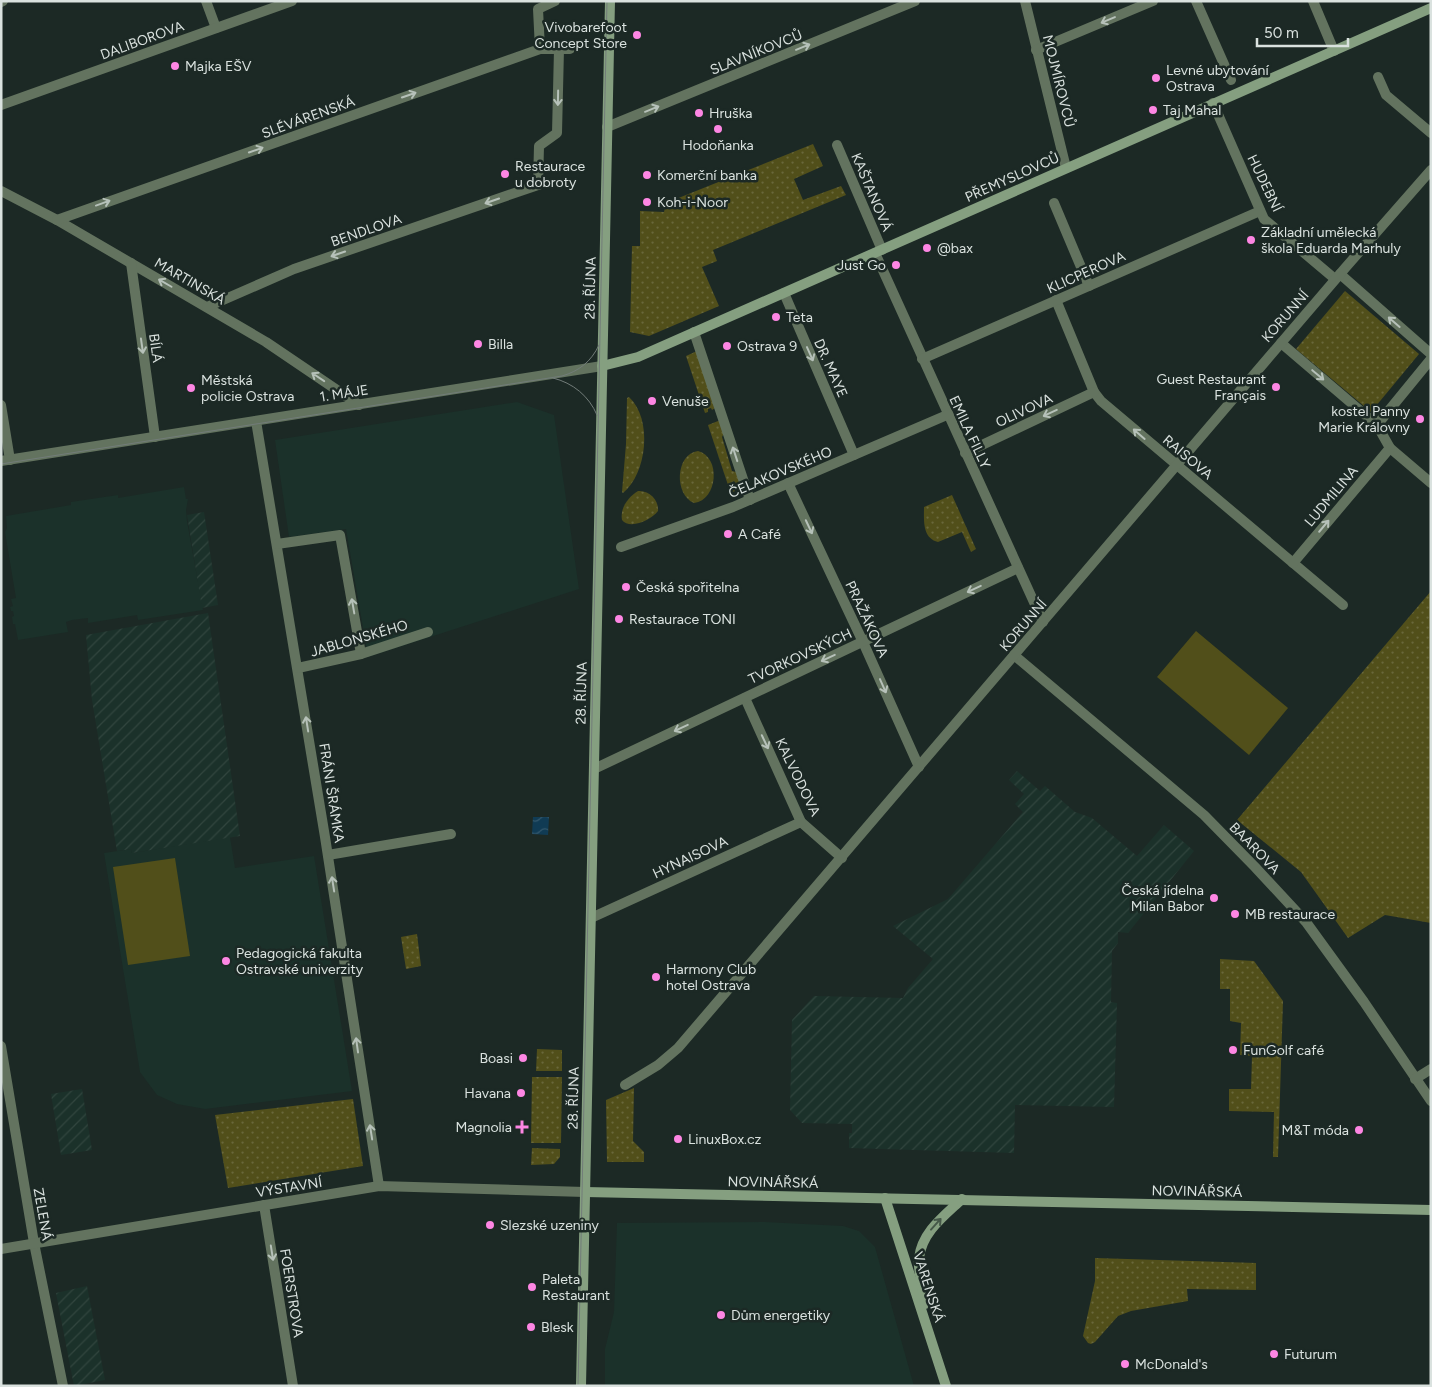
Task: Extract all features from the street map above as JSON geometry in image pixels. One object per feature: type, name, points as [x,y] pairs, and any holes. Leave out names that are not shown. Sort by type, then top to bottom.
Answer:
[{"type":"street","points":[[206,1],[216,28]]},
{"type":"street","name":"DALIBOROVA","points":[[1,106],[292,1]]},
{"type":"street","points":[[540,49],[538,10],[555,1]]},
{"type":"street","name":"28. ŘÍJNA","points":[[581,1386],[610,1]]},
{"type":"street","name":"MOJMÍROVCŮ","points":[[1025,1],[1066,168]]},
{"type":"street","points":[[1036,50],[1153,1]]},
{"type":"street","points":[[1196,1],[1231,80]]},
{"type":"street","points":[[1312,1],[1334,51]]},
{"type":"street","name":"SLAVNÍKOVCŮ","points":[[607,127],[909,2]]},
{"type":"street","name":"PŘEMYSLOVCŮ","points":[[602,366],[638,358],[1431,8]]},
{"type":"street","name":"SLÉVÁRENSKÁ","points":[[57,220],[540,49],[565,49],[557,134],[539,146],[538,184]]},
{"type":"street","points":[[1378,77],[1386,95],[1431,133]]},
{"type":"street","name":"HUDEBNÍ","points":[[1214,103],[1264,219],[1431,354]]},
{"type":"street","name":"KAŠTANOVÁ","points":[[838,144],[878,251]]},
{"type":"street","name":"KORUNNÍ","points":[[625,1085],[658,1064],[678,1048],[1176,465],[1431,170]]},
{"type":"street","name":"BENDLOVA","points":[[206,307],[294,269],[538,184]]},
{"type":"street","name":"MARTINSKÁ","points":[[1,191],[57,220],[266,342],[359,405]]},
{"type":"street","points":[[1054,203],[1089,286]]},
{"type":"street","name":"KLICPEROVA","points":[[922,359],[1260,211]]},
{"type":"street","name":"EMILA FILLY","points":[[878,251],[922,359],[1042,622]]},
{"type":"street","name":"BÍLÁ","points":[[131,263],[155,437]]},
{"type":"street","name":"DR. MAYE","points":[[784,293],[854,455]]},
{"type":"street","name":"RAISOVA","points":[[1056,300],[1094,392],[1101,402],[1343,605]]},
{"type":"street","points":[[694,332],[750,500]]},
{"type":"street","points":[[1281,343],[1377,425],[1390,448],[1431,483]]},
{"type":"street","points":[[1377,425],[1431,359]]},
{"type":"street","name":"1. MÁJE","points":[[6,461],[602,366]]},
{"type":"street","name":"OLIVOVA","points":[[965,453],[1094,392]]},
{"type":"street","points":[[1,405],[6,461]]},
{"type":"street","name":"ČELAKOVSKÉHO","points":[[621,547],[750,500],[947,415]]},
{"type":"street","name":"FRÁNI ŠRÁMKA","points":[[256,421],[298,668],[379,1186]]},
{"type":"street","name":"LUDMILINA","points":[[1293,563],[1390,448]]},
{"type":"street","name":"PRAŽÁKOVA","points":[[788,483],[863,642],[919,767]]},
{"type":"street","points":[[277,544],[340,535],[361,654]]},
{"type":"street","name":"TVORKOVSKÝCH","points":[[594,769],[1018,568]]},
{"type":"street","name":"JABLONSKÉHO","points":[[298,668],[361,654],[428,632]]},
{"type":"street","name":"BAAROVA","points":[[1014,655],[1204,815],[1255,867],[1306,922],[1364,1002],[1431,1102]]},
{"type":"street","name":"KALVODOVA","points":[[745,698],[801,822],[842,858]]},
{"type":"street","name":"HYNAISOVA","points":[[590,918],[801,822]]},
{"type":"street","points":[[328,856],[451,834]]},
{"type":"street","name":"ZELENÁ","points":[[1,1046],[34,1243],[62,1386]]},
{"type":"street","points":[[1415,1079],[1431,1070]]},
{"type":"street","name":"VÝSTAVNÍ","points":[[1,1248],[379,1186],[585,1192]]},
{"type":"street","name":"NOVINÁŘSKÁ","points":[[585,1192],[1431,1210]]},
{"type":"street","name":"VARENSKÁ","points":[[885,1198],[946,1386]]},
{"type":"street","points":[[931,1337],[918,1259],[924,1239],[936,1224],[962,1199]]},
{"type":"street","name":"FOERSTROVA","points":[[264,1205],[292,1386]]},
{"type":"shaded area","points":[[813,144],[823,166],[794,179],[803,200],[841,186],[846,195],[713,250],[717,261],[702,267],[719,306],[649,336],[630,332],[632,246],[640,246],[640,211],[664,212],[666,203]]},
{"type":"shaded area","points":[[1345,291],[1419,354],[1371,412],[1296,349]]},
{"type":"shaded area","points":[[697,351],[715,408],[712,410],[711,408],[708,409],[708,412],[705,413],[686,356]]},
{"type":"shaded area","points":[[629,397],[637,407],[642,419],[644,446],[642,460],[637,473],[623,493],[627,398]]},
{"type":"shaded area","points":[[517,402],[554,415],[579,589],[368,657],[346,529],[289,537],[275,440]]},
{"type":"shaded area","points":[[719,421],[724,433],[722,437],[732,471],[736,472],[742,489],[732,492],[730,491],[708,425]]},
{"type":"shaded area","points":[[698,451],[710,461],[714,478],[708,494],[702,500],[694,503],[687,499],[683,492],[680,484],[680,475],[685,459],[690,454]]},
{"type":"shaded area","points":[[184,487],[186,499],[188,499],[187,521],[203,610],[138,620],[137,615],[88,623],[88,618],[72,620],[66,622],[68,632],[18,640],[15,624],[13,624],[13,611],[11,611],[10,607],[13,606],[11,599],[16,598],[5,532],[7,528],[6,516],[71,505],[71,502],[118,495],[118,498]]},
{"type":"shaded area","points":[[638,491],[646,492],[655,500],[658,511],[651,518],[640,523],[626,523],[622,520],[622,511],[631,496]]},
{"type":"shaded area","points":[[952,495],[976,549],[971,552],[962,532],[938,542],[929,537],[925,528],[924,507]]},
{"type":"shaded area","points":[[204,512],[218,605],[202,608],[187,515]]},
{"type":"shaded area","points":[[1431,591],[1431,923],[1385,915],[1348,938],[1301,872],[1237,820]]},
{"type":"shaded area","points":[[208,613],[240,836],[132,853],[131,849],[117,851],[92,700],[86,635]]},
{"type":"shaded area","points":[[1196,631],[1288,708],[1249,755],[1157,677]]},
{"type":"shaded area","points":[[1017,771],[1040,791],[1045,786],[1075,812],[1092,818],[1137,856],[1164,825],[1194,851],[1128,933],[1118,932],[1118,943],[1112,951],[1111,1002],[1117,1003],[1114,1107],[1015,1105],[1014,1153],[849,1148],[849,1133],[852,1133],[852,1124],[802,1123],[790,1110],[792,1020],[814,996],[903,998],[908,988],[933,959],[893,926],[948,899],[1023,812],[1015,804],[1024,794],[1009,780]]},
{"type":"shaded area","name":"Pedagogická fakulta Ostravské univerzity","points":[[230,837],[235,868],[314,856],[352,1091],[205,1109],[177,1104],[157,1095],[140,1072],[104,853],[131,849],[132,853]]},
{"type":"shaded area","points":[[175,858],[190,956],[128,965],[113,867]]},
{"type":"shaded area","points":[[417,934],[421,966],[406,969],[401,937]]},
{"type":"shaded area","points":[[1220,959],[1254,961],[1283,1001],[1278,1157],[1273,1157],[1274,1112],[1229,1111],[1229,1089],[1251,1089],[1252,1056],[1240,1055],[1241,1023],[1230,1021],[1230,989],[1220,989]]},
{"type":"shaded area","points":[[537,1049],[562,1050],[562,1071],[536,1071]]},
{"type":"shaded area","points":[[532,1077],[562,1077],[561,1143],[531,1143]]},
{"type":"shaded area","points":[[634,1088],[633,1141],[644,1152],[644,1162],[607,1162],[606,1100]]},
{"type":"shaded area","points":[[82,1089],[92,1150],[61,1155],[51,1094]]},
{"type":"shaded area","points":[[353,1099],[363,1166],[228,1188],[215,1115]]},
{"type":"shaded area","points":[[532,1148],[560,1149],[560,1157],[554,1164],[531,1165]]},
{"type":"shaded area","points":[[765,1222],[843,1226],[859,1231],[875,1247],[914,1386],[605,1386],[605,1349],[614,1312],[617,1223]]},
{"type":"shaded area","points":[[1095,1258],[1256,1263],[1256,1290],[1187,1289],[1188,1301],[1131,1311],[1118,1316],[1091,1344],[1083,1336],[1095,1281]]},
{"type":"shaded area","points":[[87,1286],[105,1380],[74,1386],[56,1293]]},
{"type":"water","points":[[533,817],[549,817],[548,835],[532,834]]},
{"type":"tram line","points":[[578,1386],[607,1]]},
{"type":"tram line","points":[[1,464],[562,376],[584,365],[599,345]]},
{"type":"tram line","points":[[553,378],[567,383],[580,391],[590,402],[597,415]]},
{"type":"place","name":"Vivobarefoot Concept Store","points":[[637,35]]},
{"type":"place","name":"Majka EŠV","points":[[175,66]]},
{"type":"place","name":"Levné ubytování Ostrava","points":[[1156,78]]},
{"type":"place","name":"Taj Mahal","points":[[1153,110]]},
{"type":"place","name":"Hruška","points":[[699,113]]},
{"type":"place","name":"Hodoňanka","points":[[718,129]]},
{"type":"place","name":"Restaurace u dobroty","points":[[505,174]]},
{"type":"place","name":"Komerční banka","points":[[647,175]]},
{"type":"place","name":"Koh-i-Noor","points":[[647,202]]},
{"type":"place","name":"Základní umělecká škola Eduarda Marhuly","points":[[1251,240]]},
{"type":"place","name":"@bax","points":[[927,248]]},
{"type":"place","name":"Just Go","points":[[896,265]]},
{"type":"place","name":"Teta","points":[[776,317]]},
{"type":"place","name":"Billa","points":[[478,344]]},
{"type":"place","name":"Ostrava 9","points":[[727,346]]},
{"type":"place","name":"Guest Restaurant Français","points":[[1276,387]]},
{"type":"place","name":"Městská policie Ostrava","points":[[191,388]]},
{"type":"place","name":"Venuše","points":[[652,401]]},
{"type":"place","name":"kostel Panny Marie Královny","points":[[1420,419]]},
{"type":"place","name":"A Café","points":[[728,534]]},
{"type":"place","name":"Česká spořitelna","points":[[626,587]]},
{"type":"place","name":"Restaurace TONI","points":[[619,619]]},
{"type":"place","name":"Česká jídelna Milan Babor","points":[[1214,898]]},
{"type":"place","name":"MB restaurace","points":[[1235,914]]},
{"type":"place","name":"Pedagogická fakulta Ostravské univerzity","points":[[226,961]]},
{"type":"place","name":"Harmony Club hotel Ostrava","points":[[656,977]]},
{"type":"place","name":"FunGolf café","points":[[1233,1050]]},
{"type":"place","name":"Boasi","points":[[523,1058]]},
{"type":"place","name":"Havana","points":[[521,1093]]},
{"type":"place","name":"Magnolia","points":[[522,1127]]},
{"type":"place","name":"M&T móda","points":[[1359,1130]]},
{"type":"place","name":"LinuxBox.cz","points":[[678,1139]]},
{"type":"place","name":"Slezské uzeniny","points":[[490,1225]]},
{"type":"place","name":"Paleta Restaurant","points":[[532,1287]]},
{"type":"place","name":"Dům energetiky","points":[[721,1315]]},
{"type":"place","name":"Blesk","points":[[531,1327]]},
{"type":"place","name":"Futurum","points":[[1274,1354]]},
{"type":"place","name":"McDonald's","points":[[1125,1364]]}]
